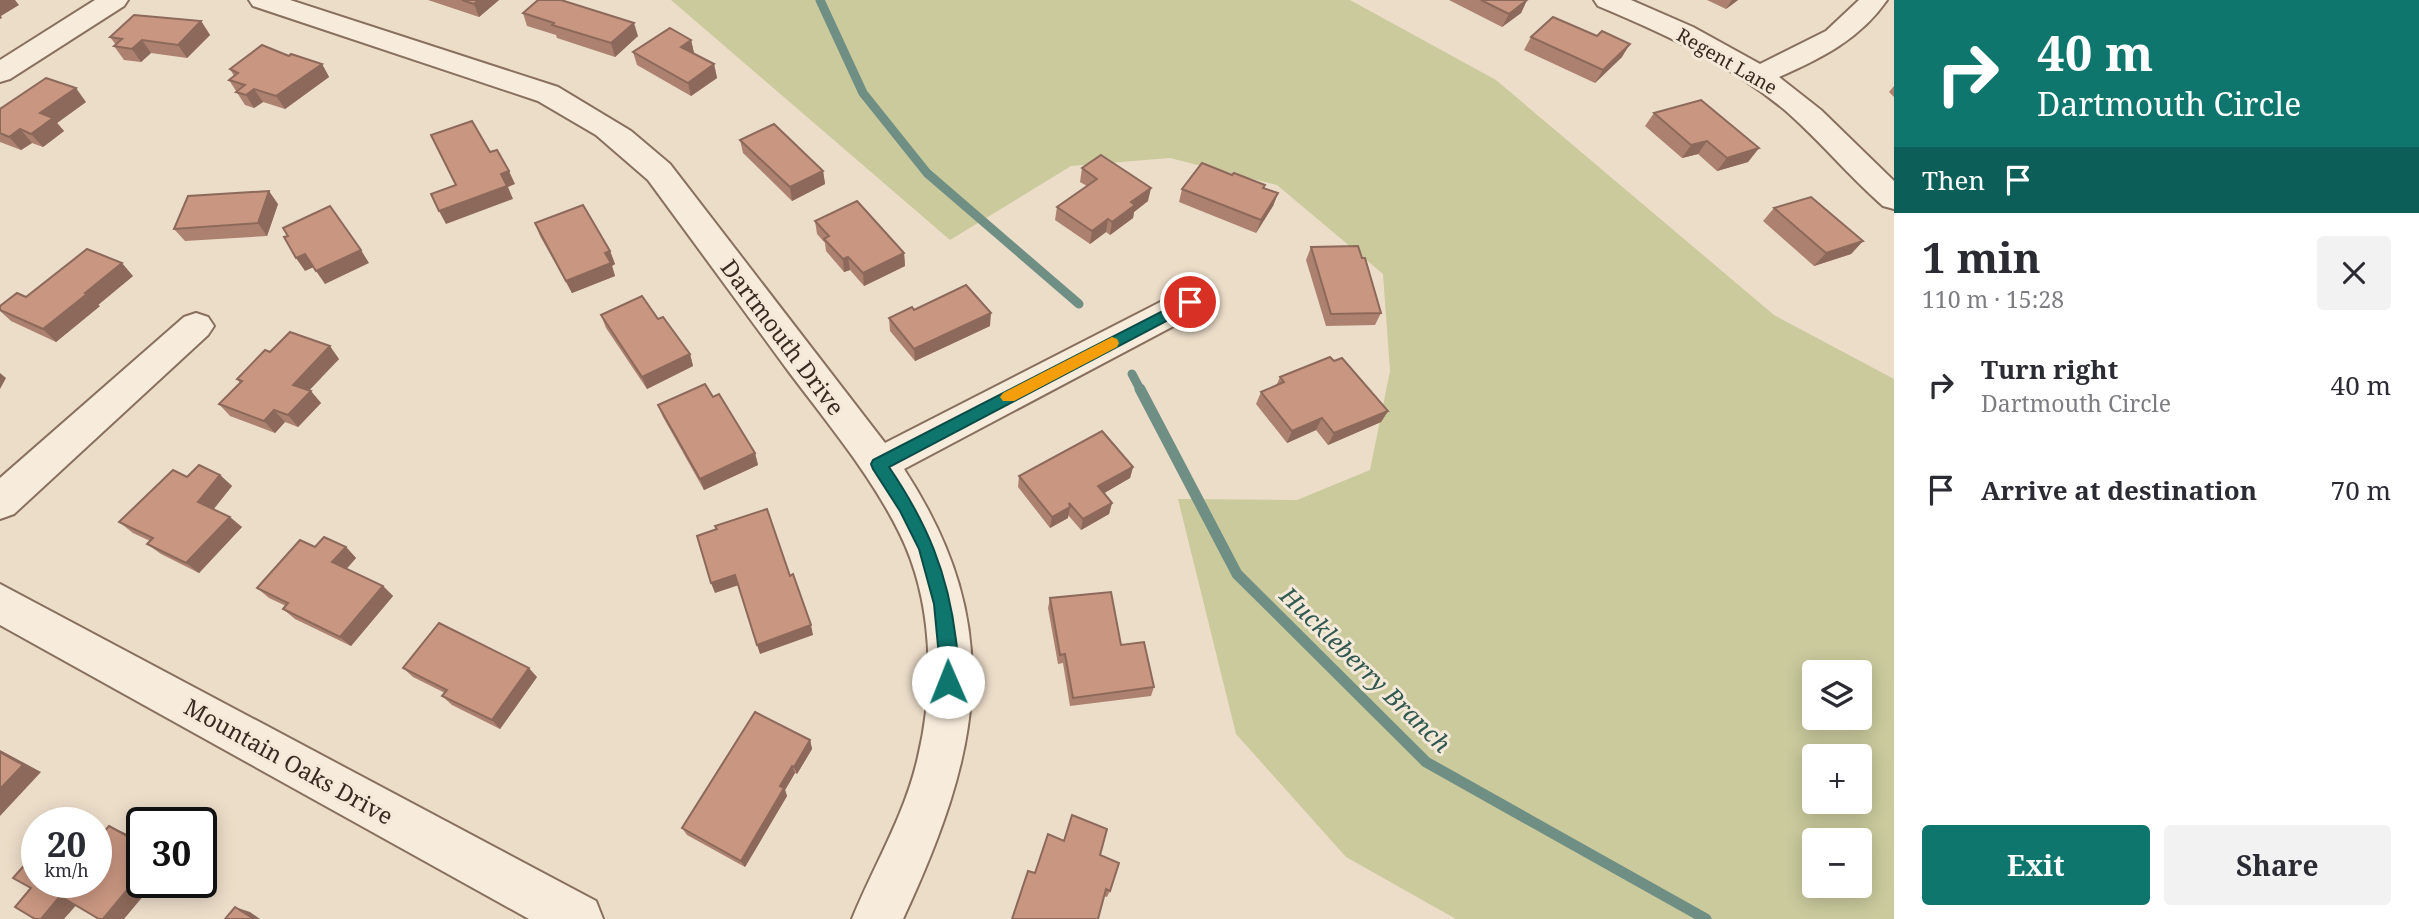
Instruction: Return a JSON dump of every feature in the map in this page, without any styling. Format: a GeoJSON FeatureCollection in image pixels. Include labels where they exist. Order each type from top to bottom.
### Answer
{"type":"FeatureCollection","features":[{"type":"Feature","properties":{"kind":"street"},"geometry":{"type":"LineString","coordinates":[[0,73],[114,0]]}},
{"type":"Feature","properties":{"kind":"street","name":"Dartmouth Drive"},"geometry":{"type":"LineString","coordinates":[[263,0],[548,94],[587,114],[614,132],[659,172],[879,464],[906,506],[927,548],[943,604],[950,661],[946,724],[933,785],[907,856],[877,919]]}},
{"type":"Feature","properties":{"kind":"street","name":"Regent Lane"},"geometry":{"type":"LineString","coordinates":[[1608,0],[1699,41],[1759,75],[1831,134],[1894,198]]}},
{"type":"Feature","properties":{"kind":"street"},"geometry":{"type":"LineString","coordinates":[[1759,75],[1831,42],[1849,28],[1873,0]]}},
{"type":"Feature","properties":{"kind":"street"},"geometry":{"type":"LineString","coordinates":[[879,464],[1190,302]]}},
{"type":"Feature","properties":{"kind":"street"},"geometry":{"type":"LineString","coordinates":[[0,502],[196,326]]}},
{"type":"Feature","properties":{"kind":"street","name":"Mountain Oaks Drive"},"geometry":{"type":"LineString","coordinates":[[0,603],[578,919]]}},
{"type":"Feature","properties":{"kind":"green space"},"geometry":{"type":"Polygon","coordinates":[[[671,0],[1350,0],[1496,80],[1774,315],[1894,379],[1894,919],[1456,919],[1346,857],[1236,734],[1178,499],[1297,500],[1370,470],[1390,371],[1383,274],[1277,185],[1170,158],[1071,166],[950,240],[671,0]]]}},
{"type":"Feature","properties":{"kind":"building"},"geometry":{"type":"Polygon","coordinates":[[[462,0],[478,0],[474,4],[462,0]]]}},
{"type":"Feature","properties":{"kind":"building"},"geometry":{"type":"Polygon","coordinates":[[[538,0],[561,0],[634,23],[611,43],[523,13],[538,0]]]}},
{"type":"Feature","properties":{"kind":"building"},"geometry":{"type":"Polygon","coordinates":[[[1481,0],[1527,0],[1509,14],[1481,0]]]}},
{"type":"Feature","properties":{"kind":"building"},"geometry":{"type":"Polygon","coordinates":[[[134,15],[201,21],[178,45],[142,40],[132,49],[114,46],[122,39],[110,37],[134,15]]]}},
{"type":"Feature","properties":{"kind":"building"},"geometry":{"type":"Polygon","coordinates":[[[1553,17],[1597,36],[1602,31],[1630,44],[1603,70],[1531,37],[1553,17]]]}},
{"type":"Feature","properties":{"kind":"building"},"geometry":{"type":"Polygon","coordinates":[[[670,28],[691,40],[681,47],[714,64],[688,83],[633,52],[670,28]]]}},
{"type":"Feature","properties":{"kind":"building"},"geometry":{"type":"Polygon","coordinates":[[[262,45],[289,56],[291,54],[322,64],[276,96],[254,89],[246,95],[236,92],[245,85],[229,80],[238,73],[230,69],[262,45]]]}},
{"type":"Feature","properties":{"kind":"building"},"geometry":{"type":"Polygon","coordinates":[[[46,78],[76,88],[40,113],[53,118],[31,134],[20,129],[9,137],[0,133],[0,109],[46,78]]]}},
{"type":"Feature","properties":{"kind":"building"},"geometry":{"type":"Polygon","coordinates":[[[1701,100],[1759,148],[1727,158],[1707,141],[1691,145],[1654,113],[1701,100]]]}},
{"type":"Feature","properties":{"kind":"building"},"geometry":{"type":"Polygon","coordinates":[[[472,121],[490,152],[497,150],[509,171],[501,174],[507,186],[439,211],[431,194],[456,185],[431,135],[472,121]]]}},
{"type":"Feature","properties":{"kind":"building"},"geometry":{"type":"Polygon","coordinates":[[[774,124],[823,171],[790,187],[740,140],[774,124]]]}},
{"type":"Feature","properties":{"kind":"building"},"geometry":{"type":"Polygon","coordinates":[[[1101,155],[1151,188],[1131,202],[1135,205],[1112,222],[1108,219],[1092,231],[1057,207],[1097,179],[1082,168],[1101,155]]]}},
{"type":"Feature","properties":{"kind":"building"},"geometry":{"type":"Polygon","coordinates":[[[1202,163],[1265,185],[1263,188],[1278,193],[1261,220],[1182,189],[1202,163]]]}},
{"type":"Feature","properties":{"kind":"building"},"geometry":{"type":"Polygon","coordinates":[[[269,191],[258,223],[174,229],[188,196],[269,191]]]}},
{"type":"Feature","properties":{"kind":"building"},"geometry":{"type":"Polygon","coordinates":[[[1811,197],[1863,241],[1826,253],[1774,208],[1811,197]]]}},
{"type":"Feature","properties":{"kind":"building"},"geometry":{"type":"Polygon","coordinates":[[[857,201],[904,253],[863,273],[848,257],[843,259],[824,239],[829,236],[815,221],[857,201]]]}},
{"type":"Feature","properties":{"kind":"building"},"geometry":{"type":"Polygon","coordinates":[[[583,205],[610,251],[605,253],[611,263],[566,281],[535,223],[583,205]]]}},
{"type":"Feature","properties":{"kind":"building"},"geometry":{"type":"Polygon","coordinates":[[[330,206],[361,250],[316,271],[305,254],[296,258],[284,237],[288,236],[283,228],[330,206]]]}},
{"type":"Feature","properties":{"kind":"building"},"geometry":{"type":"Polygon","coordinates":[[[1358,246],[1362,258],[1365,258],[1381,313],[1331,314],[1311,247],[1358,246]]]}},
{"type":"Feature","properties":{"kind":"building"},"geometry":{"type":"Polygon","coordinates":[[[87,249],[122,263],[43,329],[0,310],[0,306],[17,293],[26,297],[87,249]]]}},
{"type":"Feature","properties":{"kind":"building"},"geometry":{"type":"Polygon","coordinates":[[[966,285],[991,313],[914,349],[889,318],[912,307],[914,310],[966,285]]]}},
{"type":"Feature","properties":{"kind":"building"},"geometry":{"type":"Polygon","coordinates":[[[642,296],[658,319],[663,317],[690,354],[642,377],[601,315],[642,296]]]}},
{"type":"Feature","properties":{"kind":"building"},"geometry":{"type":"Polygon","coordinates":[[[290,332],[330,346],[293,385],[311,391],[288,415],[274,410],[264,421],[219,404],[242,381],[237,379],[265,350],[270,352],[290,332]]]}},
{"type":"Feature","properties":{"kind":"building"},"geometry":{"type":"Polygon","coordinates":[[[1330,357],[1334,361],[1342,358],[1388,411],[1334,433],[1322,418],[1292,431],[1261,392],[1284,382],[1280,377],[1330,357]]]}},
{"type":"Feature","properties":{"kind":"building"},"geometry":{"type":"Polygon","coordinates":[[[705,384],[713,397],[719,394],[755,453],[700,479],[658,405],[705,384]]]}},
{"type":"Feature","properties":{"kind":"building"},"geometry":{"type":"Polygon","coordinates":[[[1102,431],[1133,467],[1098,486],[1112,503],[1083,519],[1069,503],[1070,507],[1052,517],[1019,476],[1102,431]]]}},
{"type":"Feature","properties":{"kind":"building"},"geometry":{"type":"Polygon","coordinates":[[[199,465],[220,475],[198,502],[230,517],[186,563],[147,544],[153,538],[119,522],[173,470],[187,477],[199,465]]]}},
{"type":"Feature","properties":{"kind":"building"},"geometry":{"type":"Polygon","coordinates":[[[767,509],[790,576],[793,574],[811,625],[757,645],[735,575],[711,583],[697,536],[717,529],[715,526],[767,509]]]}},
{"type":"Feature","properties":{"kind":"building"},"geometry":{"type":"Polygon","coordinates":[[[324,537],[346,547],[332,562],[383,586],[340,637],[283,609],[288,603],[257,588],[300,540],[315,547],[324,537]]]}},
{"type":"Feature","properties":{"kind":"building"},"geometry":{"type":"Polygon","coordinates":[[[1111,592],[1121,645],[1144,642],[1154,687],[1073,698],[1065,654],[1060,655],[1050,598],[1111,592]]]}},
{"type":"Feature","properties":{"kind":"building"},"geometry":{"type":"Polygon","coordinates":[[[439,623],[529,668],[492,720],[442,696],[447,690],[403,668],[439,623]]]}},
{"type":"Feature","properties":{"kind":"building"},"geometry":{"type":"Polygon","coordinates":[[[755,712],[810,740],[780,786],[784,788],[741,861],[682,828],[755,712]]]}},
{"type":"Feature","properties":{"kind":"building"},"geometry":{"type":"Polygon","coordinates":[[[0,752],[23,765],[0,789],[0,752]]]}},
{"type":"Feature","properties":{"kind":"building"},"geometry":{"type":"Polygon","coordinates":[[[1072,815],[1107,829],[1100,855],[1119,863],[1110,891],[1106,889],[1098,919],[1012,919],[1028,871],[1035,873],[1048,834],[1064,841],[1072,815]]]}},
{"type":"Feature","properties":{"kind":"building"},"geometry":{"type":"Polygon","coordinates":[[[112,828],[126,835],[126,891],[103,919],[63,898],[112,898],[112,828]]]}},
{"type":"Feature","properties":{"kind":"building"},"geometry":{"type":"Polygon","coordinates":[[[21,869],[21,882],[13,878],[21,869]]]}},
{"type":"Feature","properties":{"kind":"building"},"geometry":{"type":"Polygon","coordinates":[[[23,898],[58,898],[41,919],[35,919],[15,907],[23,898]]]}},
{"type":"Feature","properties":{"kind":"building"},"geometry":{"type":"Polygon","coordinates":[[[235,907],[254,919],[225,919],[235,907]]]}},
{"type":"Feature","properties":{"kind":"waterway","name":"Huckleberry Branch"},"geometry":{"type":"LineString","coordinates":[[820,0],[863,93],[927,173],[1079,304]]}},
{"type":"Feature","properties":{"kind":"waterway","name":"Huckleberry Branch"},"geometry":{"type":"LineString","coordinates":[[1132,374],[1141,391]]}},
{"type":"Feature","properties":{"kind":"waterway","name":"Huckleberry Branch"},"geometry":{"type":"LineString","coordinates":[[1140,389],[1237,574],[1426,762],[1706,919]]}},
{"type":"Feature","properties":{"kind":"slow traffic"},"geometry":{"type":"LineString","coordinates":[[1008,397],[1112,343]]}},
{"type":"Feature","properties":{"kind":"route"},"geometry":{"type":"LineString","coordinates":[[948,682],[950,661],[943,604],[927,548],[906,506],[879,464],[1190,302]]}}]}
